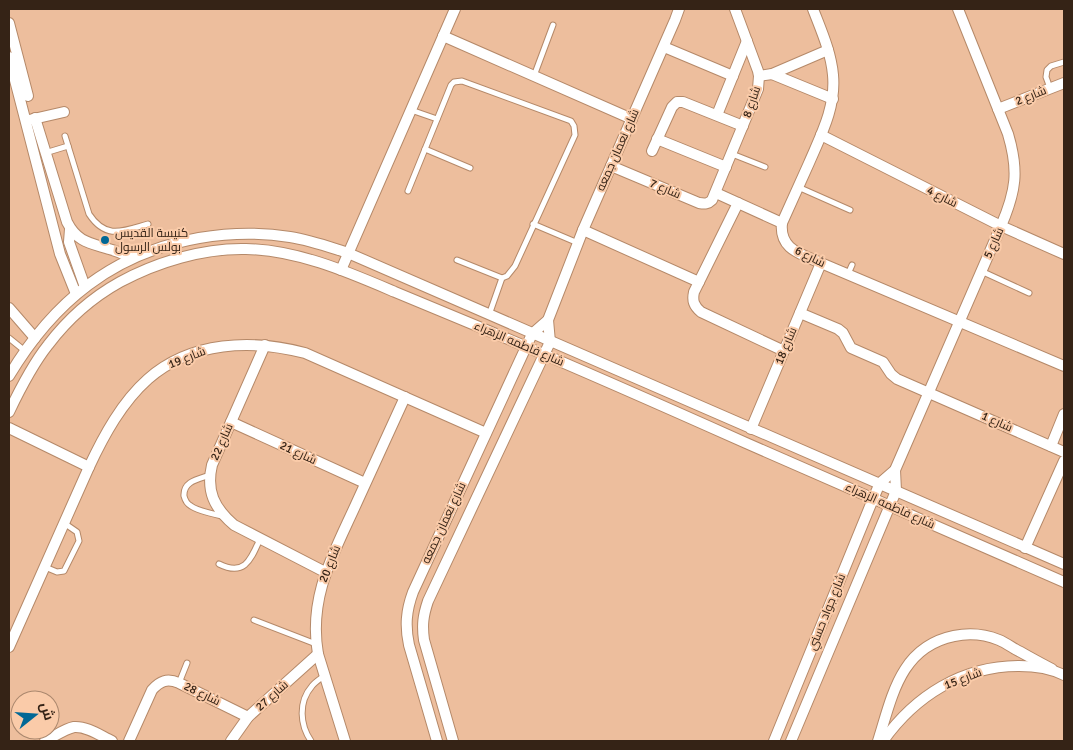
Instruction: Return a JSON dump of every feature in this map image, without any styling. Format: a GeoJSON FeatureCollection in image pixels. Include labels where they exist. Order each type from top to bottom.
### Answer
{"type":"FeatureCollection","features":[{"type":"Feature","properties":{"kind":"street"},"geometry":{"type":"LineString","coordinates":[[341,270],[455,9]]}},
{"type":"Feature","properties":{"kind":"street","name":"شارع نعمان جمعه"},"geometry":{"type":"LineString","coordinates":[[453,741],[424,640],[422,628],[428,601],[550,342],[548,320],[583,230],[679,9]]}},
{"type":"Feature","properties":{"kind":"street","name":"شارع 8"},"geometry":{"type":"LineString","coordinates":[[716,193],[758,89],[759,76],[735,9]]}},
{"type":"Feature","properties":{"kind":"street"},"geometry":{"type":"LineString","coordinates":[[716,193],[782,223],[821,135],[833,99],[833,74],[828,50],[814,9]]}},
{"type":"Feature","properties":{"kind":"street","name":"شارع 5"},"geometry":{"type":"LineString","coordinates":[[880,484],[895,470],[1001,226],[1011,199],[1015,178],[1012,148],[958,9]]}},
{"type":"Feature","properties":{"kind":"street"},"geometry":{"type":"LineString","coordinates":[[9,23],[28,96]]}},
{"type":"Feature","properties":{"kind":"street"},"geometry":{"type":"LineString","coordinates":[[443,36],[632,119]]}},
{"type":"Feature","properties":{"kind":"street"},"geometry":{"type":"LineString","coordinates":[[717,115],[747,41]]}},
{"type":"Feature","properties":{"kind":"street"},"geometry":{"type":"LineString","coordinates":[[664,47],[733,76]]}},
{"type":"Feature","properties":{"kind":"street"},"geometry":{"type":"LineString","coordinates":[[759,76],[772,74],[828,50]]}},
{"type":"Feature","properties":{"kind":"street"},"geometry":{"type":"LineString","coordinates":[[9,57],[30,120],[60,254],[76,294]]}},
{"type":"Feature","properties":{"kind":"street"},"geometry":{"type":"LineString","coordinates":[[772,74],[833,99]]}},
{"type":"Feature","properties":{"kind":"street","name":"شارع 2"},"geometry":{"type":"LineString","coordinates":[[998,109],[1064,83]]}},
{"type":"Feature","properties":{"kind":"street"},"geometry":{"type":"LineString","coordinates":[[652,151],[672,107],[677,102],[684,102],[743,126]]}},
{"type":"Feature","properties":{"kind":"street"},"geometry":{"type":"LineString","coordinates":[[30,120],[64,112]]}},
{"type":"Feature","properties":{"kind":"street"},"geometry":{"type":"LineString","coordinates":[[30,120],[45,153],[66,222],[70,229],[80,239],[131,258]]}},
{"type":"Feature","properties":{"kind":"street","name":"شارع 4"},"geometry":{"type":"LineString","coordinates":[[821,135],[1001,226],[1064,254]]}},
{"type":"Feature","properties":{"kind":"street"},"geometry":{"type":"LineString","coordinates":[[657,138],[726,167]]}},
{"type":"Feature","properties":{"kind":"street","name":"شارع 7"},"geometry":{"type":"LineString","coordinates":[[611,166],[699,203],[708,203],[716,193]]}},
{"type":"Feature","properties":{"kind":"street"},"geometry":{"type":"LineString","coordinates":[[738,203],[699,282],[693,297],[694,303],[701,312],[784,351]]}},
{"type":"Feature","properties":{"kind":"street","name":"شارع 6"},"geometry":{"type":"LineString","coordinates":[[782,223],[783,239],[793,250],[821,263],[850,269],[960,321],[1064,366]]}},
{"type":"Feature","properties":{"kind":"street"},"geometry":{"type":"LineString","coordinates":[[70,229],[69,242],[85,287]]}},
{"type":"Feature","properties":{"kind":"street"},"geometry":{"type":"LineString","coordinates":[[583,230],[699,282]]}},
{"type":"Feature","properties":{"kind":"street","name":"شارع فاطمه الزهراء"},"geometry":{"type":"LineString","coordinates":[[9,376],[34,338],[76,294],[131,258],[170,244],[220,235],[260,234],[290,237],[348,253],[1064,564]]}},
{"type":"Feature","properties":{"kind":"street","name":"شارع فاطمه الزهراء"},"geometry":{"type":"LineString","coordinates":[[9,412],[34,365],[63,327],[91,302],[118,283],[145,271],[189,256],[220,250],[246,249],[270,251],[295,256],[341,270],[526,346],[1064,582]]}},
{"type":"Feature","properties":{"kind":"street","name":"شارع 18"},"geometry":{"type":"LineString","coordinates":[[751,428],[821,263]]}},
{"type":"Feature","properties":{"kind":"street"},"geometry":{"type":"LineString","coordinates":[[9,308],[34,338]]}},
{"type":"Feature","properties":{"kind":"street","name":"شارع 1"},"geometry":{"type":"LineString","coordinates":[[800,313],[838,328],[852,348],[883,362],[897,379],[1064,452]]}},
{"type":"Feature","properties":{"kind":"street","name":"شارع نعمان جمعه"},"geometry":{"type":"LineString","coordinates":[[437,741],[406,632],[408,605],[526,346],[532,334],[548,320]]}},
{"type":"Feature","properties":{"kind":"street","name":"شارع 19"},"geometry":{"type":"LineString","coordinates":[[9,647],[89,467],[115,419],[148,379],[169,364],[192,353],[210,348],[266,345],[305,353],[486,433]]}},
{"type":"Feature","properties":{"kind":"street","name":"شارع 22"},"geometry":{"type":"LineString","coordinates":[[266,345],[212,466],[210,475],[212,498],[225,517],[234,524],[325,572]]}},
{"type":"Feature","properties":{"kind":"street","name":"شارع 20"},"geometry":{"type":"LineString","coordinates":[[346,741],[317,649],[317,604],[325,572],[405,397]]}},
{"type":"Feature","properties":{"kind":"street"},"geometry":{"type":"LineString","coordinates":[[1051,446],[1064,414]]}},
{"type":"Feature","properties":{"kind":"street","name":"شارع 21"},"geometry":{"type":"LineString","coordinates":[[231,422],[366,483]]}},
{"type":"Feature","properties":{"kind":"street"},"geometry":{"type":"LineString","coordinates":[[9,428],[89,467]]}},
{"type":"Feature","properties":{"kind":"street"},"geometry":{"type":"LineString","coordinates":[[1025,548],[1064,462]]}},
{"type":"Feature","properties":{"kind":"street"},"geometry":{"type":"LineString","coordinates":[[470,466],[484,468],[489,472]]}},
{"type":"Feature","properties":{"kind":"street","name":"شارع 5"},"geometry":{"type":"LineString","coordinates":[[895,470],[896,490]]}},
{"type":"Feature","properties":{"kind":"street","name":"شارع جواد حسني"},"geometry":{"type":"LineString","coordinates":[[774,741],[880,484]]}},
{"type":"Feature","properties":{"kind":"street","name":"شارع جواد حسني"},"geometry":{"type":"LineString","coordinates":[[791,741],[896,490]]}},
{"type":"Feature","properties":{"kind":"street"},"geometry":{"type":"LineString","coordinates":[[451,509],[456,513],[469,513]]}},
{"type":"Feature","properties":{"kind":"street"},"geometry":{"type":"LineString","coordinates":[[878,741],[896,686],[904,670],[915,656],[930,645],[946,638],[964,634],[982,635],[999,640],[1052,669]]}},
{"type":"Feature","properties":{"kind":"street","name":"شارع 27"},"geometry":{"type":"LineString","coordinates":[[231,741],[248,717],[317,649]]}},
{"type":"Feature","properties":{"kind":"street","name":"شارع 15"},"geometry":{"type":"LineString","coordinates":[[883,741],[900,719],[915,705],[932,692],[969,674],[1010,666],[1031,666],[1052,669],[1064,675]]}},
{"type":"Feature","properties":{"kind":"street","name":"شارع 28"},"geometry":{"type":"LineString","coordinates":[[129,741],[152,690],[164,680],[172,680],[179,683],[248,717]]}},
{"type":"Feature","properties":{"kind":"street"},"geometry":{"type":"LineString","coordinates":[[45,741],[74,728],[84,728],[112,741]]}},
{"type":"Feature","properties":{"kind":"lane"},"geometry":{"type":"LineString","coordinates":[[534,76],[553,25]]}},
{"type":"Feature","properties":{"kind":"lane"},"geometry":{"type":"LineString","coordinates":[[1050,88],[1046,77],[1047,70],[1064,62]]}},
{"type":"Feature","properties":{"kind":"lane"},"geometry":{"type":"LineString","coordinates":[[408,191],[451,85],[454,82],[462,81],[571,121],[574,126],[575,135],[515,266],[507,276],[502,278],[489,315]]}},
{"type":"Feature","properties":{"kind":"lane"},"geometry":{"type":"LineString","coordinates":[[411,110],[437,119]]}},
{"type":"Feature","properties":{"kind":"lane"},"geometry":{"type":"LineString","coordinates":[[65,136],[88,214],[94,223],[102,229],[112,232],[122,232],[148,224]]}},
{"type":"Feature","properties":{"kind":"lane"},"geometry":{"type":"LineString","coordinates":[[45,153],[68,146]]}},
{"type":"Feature","properties":{"kind":"lane"},"geometry":{"type":"LineString","coordinates":[[425,149],[470,168]]}},
{"type":"Feature","properties":{"kind":"lane"},"geometry":{"type":"LineString","coordinates":[[732,154],[765,167]]}},
{"type":"Feature","properties":{"kind":"lane"},"geometry":{"type":"LineString","coordinates":[[798,187],[850,210]]}},
{"type":"Feature","properties":{"kind":"lane"},"geometry":{"type":"LineString","coordinates":[[533,224],[578,243]]}},
{"type":"Feature","properties":{"kind":"lane"},"geometry":{"type":"LineString","coordinates":[[457,260],[502,278]]}},
{"type":"Feature","properties":{"kind":"lane"},"geometry":{"type":"LineString","coordinates":[[981,271],[1029,293]]}},
{"type":"Feature","properties":{"kind":"lane"},"geometry":{"type":"LineString","coordinates":[[9,338],[25,351]]}},
{"type":"Feature","properties":{"kind":"lane"},"geometry":{"type":"LineString","coordinates":[[210,475],[191,481],[186,486],[185,500],[190,506],[225,517]]}},
{"type":"Feature","properties":{"kind":"lane"},"geometry":{"type":"LineString","coordinates":[[45,567],[57,572],[64,570],[79,541],[77,532],[64,523]]}},
{"type":"Feature","properties":{"kind":"lane"},"geometry":{"type":"LineString","coordinates":[[219,564],[227,568],[236,569],[244,567],[250,560],[260,538]]}},
{"type":"Feature","properties":{"kind":"lane"},"geometry":{"type":"LineString","coordinates":[[254,620],[317,649]]}},
{"type":"Feature","properties":{"kind":"lane"},"geometry":{"type":"LineString","coordinates":[[179,683],[187,663]]}},
{"type":"Feature","properties":{"kind":"lane"},"geometry":{"type":"LineString","coordinates":[[311,741],[302,715],[304,697],[324,675]]}},
{"type":"Feature","properties":{"kind":"place","name":"كنيسة القديس بولس الرسول"},"geometry":{"type":"Point","coordinates":[105,240]}}]}
